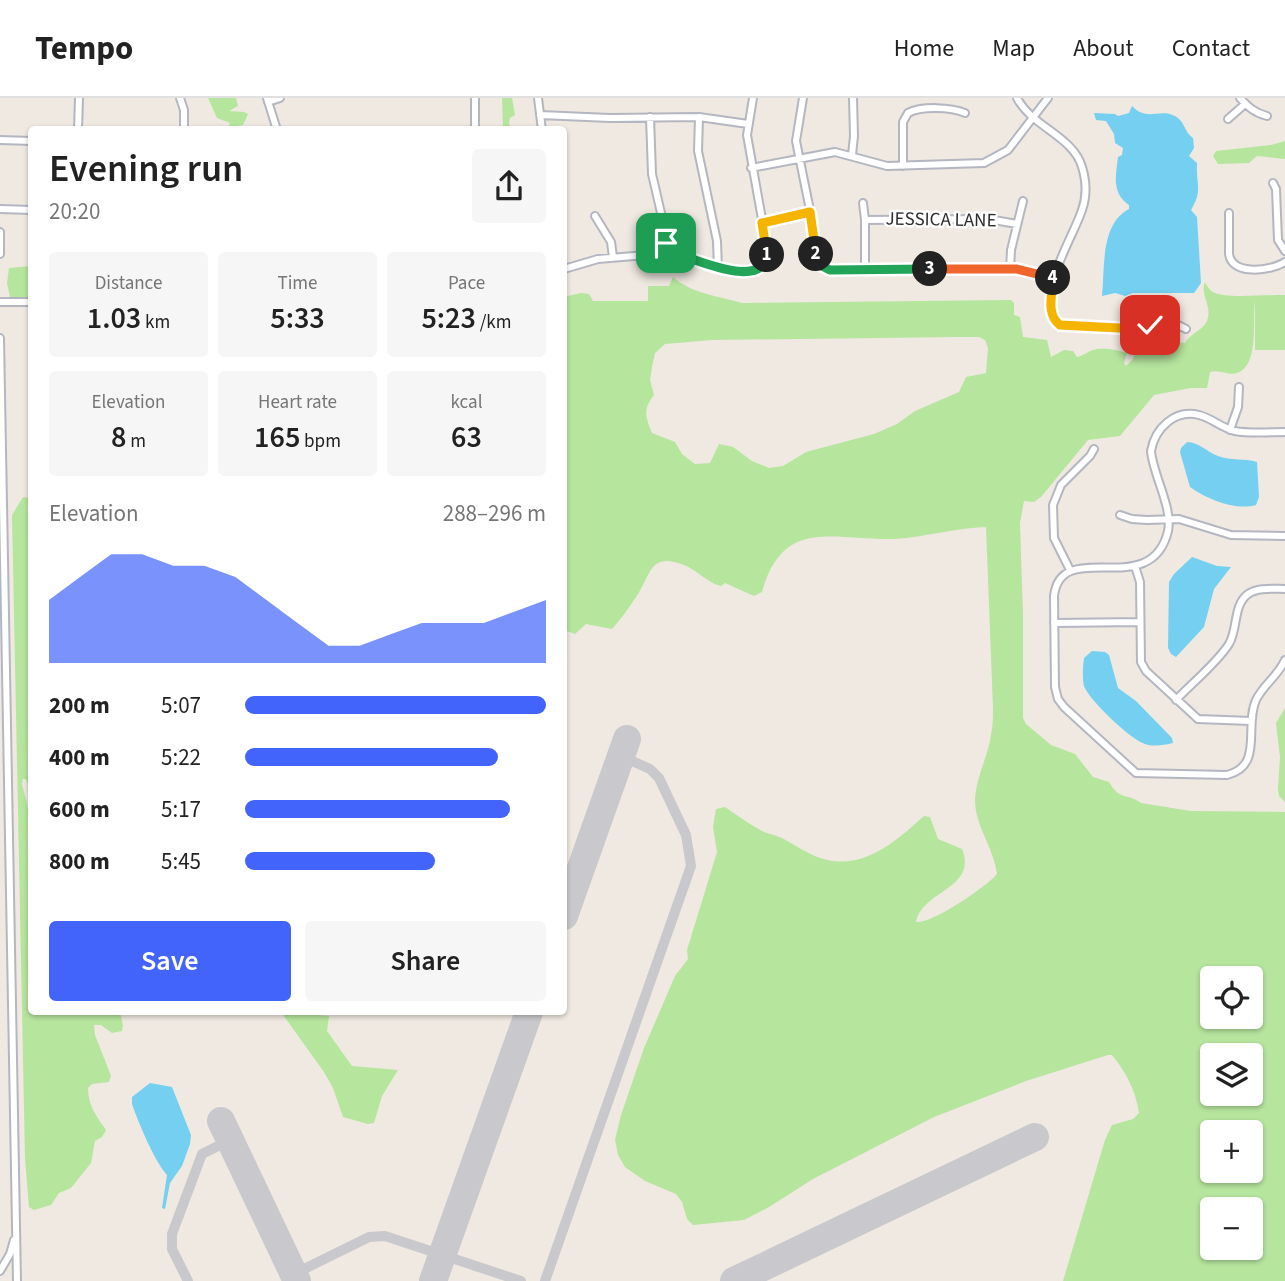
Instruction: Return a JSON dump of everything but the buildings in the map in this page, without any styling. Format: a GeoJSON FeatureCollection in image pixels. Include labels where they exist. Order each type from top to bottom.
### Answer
{"type":"FeatureCollection","features":[{"type":"Feature","properties":{"kind":"street"},"geometry":{"type":"LineString","coordinates":[[78,126],[79,98]]}},
{"type":"Feature","properties":{"kind":"street"},"geometry":{"type":"LineString","coordinates":[[180,98],[184,110],[184,126]]}},
{"type":"Feature","properties":{"kind":"street"},"geometry":{"type":"LineString","coordinates":[[276,126],[267,100],[280,98]]}},
{"type":"Feature","properties":{"kind":"street"},"geometry":{"type":"LineString","coordinates":[[475,98],[475,126]]}},
{"type":"Feature","properties":{"kind":"street"},"geometry":{"type":"LineString","coordinates":[[538,98],[541,126]]}},
{"type":"Feature","properties":{"kind":"street"},"geometry":{"type":"LineString","coordinates":[[567,269],[613,257],[667,255],[680,255],[718,269],[737,271],[757,270],[764,265],[767,256],[748,144],[748,124],[753,98]]}},
{"type":"Feature","properties":{"kind":"street"},"geometry":{"type":"LineString","coordinates":[[803,98],[796,133],[816,255],[820,265],[830,270],[1010,269],[1054,279]]}},
{"type":"Feature","properties":{"kind":"street"},"geometry":{"type":"LineString","coordinates":[[852,155],[853,98]]}},
{"type":"Feature","properties":{"kind":"street"},"geometry":{"type":"LineString","coordinates":[[1017,98],[1032,119],[1074,151],[1084,177],[1084,206],[1059,261],[1054,279],[1051,312],[1055,321],[1066,326],[1178,326],[1186,329]]}},
{"type":"Feature","properties":{"kind":"street"},"geometry":{"type":"LineString","coordinates":[[751,167],[835,152],[881,165],[984,163],[1008,150],[1048,98]]}},
{"type":"Feature","properties":{"kind":"street"},"geometry":{"type":"LineString","coordinates":[[1228,119],[1242,101],[1259,114],[1267,116]]}},
{"type":"Feature","properties":{"kind":"street"},"geometry":{"type":"LineString","coordinates":[[903,166],[903,122],[908,113],[916,110],[954,110],[965,113]]}},
{"type":"Feature","properties":{"kind":"street"},"geometry":{"type":"LineString","coordinates":[[540,115],[699,117],[748,124]]}},
{"type":"Feature","properties":{"kind":"street"},"geometry":{"type":"LineString","coordinates":[[650,117],[652,174],[667,255]]}},
{"type":"Feature","properties":{"kind":"street"},"geometry":{"type":"LineString","coordinates":[[699,117],[699,161],[717,241],[718,269]]}},
{"type":"Feature","properties":{"kind":"street"},"geometry":{"type":"LineString","coordinates":[[0,140],[28,141]]}},
{"type":"Feature","properties":{"kind":"street"},"geometry":{"type":"LineString","coordinates":[[1273,183],[1276,190],[1278,240],[1285,251]]}},
{"type":"Feature","properties":{"kind":"street"},"geometry":{"type":"LineString","coordinates":[[1010,269],[1011,250],[1023,201]]}},
{"type":"Feature","properties":{"kind":"street"},"geometry":{"type":"LineString","coordinates":[[863,203],[865,270]]}},
{"type":"Feature","properties":{"kind":"street"},"geometry":{"type":"LineString","coordinates":[[0,209],[28,210]]}},
{"type":"Feature","properties":{"kind":"street"},"geometry":{"type":"LineString","coordinates":[[762,223],[810,212]]}},
{"type":"Feature","properties":{"kind":"street"},"geometry":{"type":"LineString","coordinates":[[1229,213],[1229,254],[1234,265],[1240,268],[1269,268],[1285,262]]}},
{"type":"Feature","properties":{"kind":"street"},"geometry":{"type":"LineString","coordinates":[[595,216],[611,242],[613,257]]}},
{"type":"Feature","properties":{"kind":"street","name":"JESSICA LANE"},"geometry":{"type":"LineString","coordinates":[[865,219],[988,219],[1017,224]]}},
{"type":"Feature","properties":{"kind":"street"},"geometry":{"type":"LineString","coordinates":[[0,232],[0,254]]}},
{"type":"Feature","properties":{"kind":"street"},"geometry":{"type":"LineString","coordinates":[[0,302],[28,302]]}},
{"type":"Feature","properties":{"kind":"street"},"geometry":{"type":"LineString","coordinates":[[0,338],[2,583],[16,1281]]}},
{"type":"Feature","properties":{"kind":"street"},"geometry":{"type":"LineString","coordinates":[[1230,430],[1238,407],[1239,387]]}},
{"type":"Feature","properties":{"kind":"street"},"geometry":{"type":"LineString","coordinates":[[1284,666],[1256,700],[1251,722],[1251,753],[1246,764],[1238,771],[1227,775],[1141,774],[1131,771],[1058,699],[1055,687],[1054,623],[1055,585],[1062,575],[1069,570],[1135,566],[1156,554],[1163,542],[1169,518],[1151,451],[1156,434],[1167,423],[1176,417],[1196,414],[1230,430],[1285,432]]}},
{"type":"Feature","properties":{"kind":"street"},"geometry":{"type":"LineString","coordinates":[[1069,570],[1054,538],[1054,505],[1061,485],[1094,449]]}},
{"type":"Feature","properties":{"kind":"street"},"geometry":{"type":"LineString","coordinates":[[1120,514],[1132,519],[1169,518],[1190,521],[1231,535],[1285,536]]}},
{"type":"Feature","properties":{"kind":"street"},"geometry":{"type":"LineString","coordinates":[[1135,566],[1140,582],[1141,662],[1146,671],[1198,719],[1251,722]]}},
{"type":"Feature","properties":{"kind":"street"},"geometry":{"type":"LineString","coordinates":[[1176,700],[1228,646],[1234,634],[1240,602],[1246,595],[1255,590],[1285,589]]}},
{"type":"Feature","properties":{"kind":"street"},"geometry":{"type":"LineString","coordinates":[[1054,623],[1140,622]]}},
{"type":"Feature","properties":{"kind":"street"},"geometry":{"type":"LineString","coordinates":[[0,1271],[10,1254],[15,1235]]}},
{"type":"Feature","properties":{"kind":"green space"},"geometry":{"type":"Polygon","coordinates":[[[208,98],[236,98],[238,106],[229,111],[248,114],[243,125],[237,126],[229,126],[230,123],[217,118],[208,98]]]}},
{"type":"Feature","properties":{"kind":"green space"},"geometry":{"type":"Polygon","coordinates":[[[502,98],[512,98],[515,115],[510,118],[510,126],[503,126],[502,98]]]}},
{"type":"Feature","properties":{"kind":"green space"},"geometry":{"type":"Polygon","coordinates":[[[1285,141],[1285,159],[1257,156],[1249,163],[1218,164],[1213,156],[1216,151],[1285,141]]]}},
{"type":"Feature","properties":{"kind":"green space"},"geometry":{"type":"Polygon","coordinates":[[[28,266],[28,299],[10,297],[7,283],[9,268],[28,266]]]}},
{"type":"Feature","properties":{"kind":"green space"},"geometry":{"type":"Polygon","coordinates":[[[673,277],[697,291],[742,303],[1011,300],[1014,303],[1014,315],[1020,317],[1023,337],[1047,340],[1051,357],[1064,350],[1073,351],[1077,357],[1093,350],[1110,349],[1127,353],[1124,363],[1126,366],[1133,359],[1136,350],[1175,347],[1177,342],[1185,343],[1204,325],[1209,313],[1204,291],[1205,282],[1211,291],[1217,294],[1285,295],[1285,350],[1255,350],[1255,301],[1254,341],[1244,369],[1234,374],[1210,372],[1207,388],[1154,395],[1120,436],[1088,440],[1041,497],[1034,502],[1024,501],[1020,523],[1023,718],[1026,724],[1051,745],[1075,754],[1093,777],[1109,782],[1120,795],[1141,803],[1191,811],[1285,812],[1285,1281],[1063,1281],[1105,1140],[1112,1125],[1133,1119],[1139,1113],[1130,1082],[1112,1055],[1026,1081],[934,1117],[813,1179],[744,1220],[693,1225],[687,1219],[682,1202],[676,1194],[645,1181],[625,1167],[618,1155],[615,1140],[621,1115],[644,1048],[675,976],[688,959],[687,950],[717,852],[713,827],[716,809],[725,807],[762,831],[782,838],[815,856],[835,861],[864,858],[877,852],[924,816],[930,817],[938,839],[962,849],[965,862],[956,881],[920,911],[916,922],[946,911],[997,874],[978,819],[975,800],[993,718],[986,527],[895,539],[832,537],[797,542],[783,552],[771,568],[762,592],[754,596],[725,583],[721,586],[716,584],[684,565],[665,561],[658,563],[650,572],[638,594],[612,629],[586,624],[575,634],[567,631],[567,296],[581,293],[589,294],[593,301],[648,301],[648,286],[669,286],[673,277]],[[979,337],[712,340],[665,344],[655,353],[650,380],[654,395],[646,413],[648,422],[652,433],[675,442],[682,454],[695,464],[710,463],[719,444],[733,447],[752,461],[769,468],[783,466],[806,452],[874,434],[897,424],[915,411],[959,392],[966,377],[986,373],[988,348],[985,340],[979,337]]]}},
{"type":"Feature","properties":{"kind":"green space"},"geometry":{"type":"Polygon","coordinates":[[[23,497],[28,498],[28,784],[26,779],[23,779],[22,784],[28,808],[28,1015],[121,1015],[123,1025],[122,1031],[112,1033],[101,1025],[94,1025],[95,1035],[111,1076],[109,1082],[92,1084],[88,1088],[91,1105],[106,1130],[102,1137],[95,1141],[91,1163],[71,1188],[59,1193],[51,1205],[34,1210],[29,1207],[25,1158],[12,515],[23,497]]]}},
{"type":"Feature","properties":{"kind":"green space"},"geometry":{"type":"Polygon","coordinates":[[[1285,708],[1285,802],[1279,796],[1278,789],[1280,757],[1276,723],[1285,708]]]}},
{"type":"Feature","properties":{"kind":"green space"},"geometry":{"type":"Polygon","coordinates":[[[283,1015],[329,1016],[327,1031],[352,1066],[398,1070],[382,1096],[374,1123],[368,1124],[343,1117],[324,1072],[283,1015]]]}},
{"type":"Feature","properties":{"kind":"water"},"geometry":{"type":"Polygon","coordinates":[[[1132,106],[1143,113],[1175,116],[1193,138],[1194,148],[1189,156],[1197,163],[1198,188],[1191,210],[1197,217],[1201,283],[1194,293],[1133,293],[1125,296],[1115,293],[1102,296],[1109,236],[1113,225],[1129,209],[1129,205],[1119,195],[1116,183],[1118,157],[1122,155],[1123,148],[1115,143],[1114,134],[1106,121],[1096,120],[1094,113],[1118,116],[1129,113],[1132,106]]]}},
{"type":"Feature","properties":{"kind":"water"},"geometry":{"type":"Polygon","coordinates":[[[1187,442],[1223,458],[1257,462],[1259,497],[1256,505],[1222,503],[1190,487],[1180,452],[1187,442]]]}},
{"type":"Feature","properties":{"kind":"water"},"geometry":{"type":"Polygon","coordinates":[[[1192,557],[1217,566],[1231,567],[1214,589],[1204,627],[1176,657],[1168,648],[1169,582],[1192,557]]]}},
{"type":"Feature","properties":{"kind":"water"},"geometry":{"type":"Polygon","coordinates":[[[1092,651],[1109,655],[1118,688],[1136,701],[1172,738],[1173,743],[1151,745],[1139,741],[1121,728],[1094,700],[1084,686],[1083,675],[1084,658],[1092,651]]]}},
{"type":"Feature","properties":{"kind":"water"},"geometry":{"type":"Polygon","coordinates":[[[150,1083],[172,1087],[191,1135],[182,1166],[170,1183],[165,1209],[162,1208],[167,1175],[152,1151],[132,1104],[132,1097],[150,1083]]]}},
{"type":"Feature","properties":{"kind":"taxiway"},"geometry":{"type":"LineString","coordinates":[[545,1281],[691,866],[686,835],[659,778],[650,769],[621,756]]}},
{"type":"Feature","properties":{"kind":"taxiway"},"geometry":{"type":"LineString","coordinates":[[188,1281],[172,1249],[172,1234],[202,1154],[230,1140]]}},
{"type":"Feature","properties":{"kind":"taxiway"},"geometry":{"type":"LineString","coordinates":[[294,1274],[369,1237],[385,1236],[521,1281]]}},
{"type":"Feature","properties":{"kind":"runway"},"geometry":{"type":"LineString","coordinates":[[567,908],[627,739]]}},
{"type":"Feature","properties":{"kind":"runway"},"geometry":{"type":"LineString","coordinates":[[433,1281],[528,1015]]}},
{"type":"Feature","properties":{"kind":"runway"},"geometry":{"type":"LineString","coordinates":[[221,1121],[297,1281]]}},
{"type":"Feature","properties":{"kind":"runway"},"geometry":{"type":"LineString","coordinates":[[734,1281],[1035,1137]]}},
{"type":"Feature","properties":{"kind":"route"},"geometry":{"type":"LineString","coordinates":[[666,243],[667,255],[680,255],[703,265],[728,271],[757,270],[764,265],[767,256],[762,223],[810,212],[817,260],[820,265],[830,270],[1029,271],[1054,279],[1051,312],[1060,325],[1119,328],[1150,325]]}}]}
